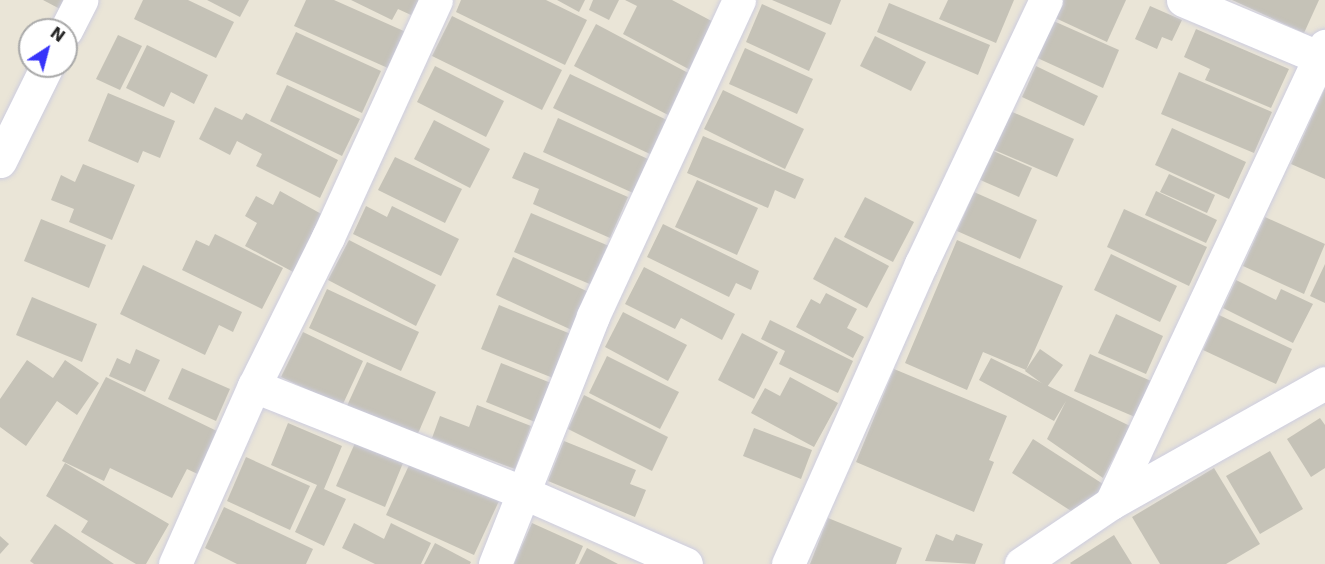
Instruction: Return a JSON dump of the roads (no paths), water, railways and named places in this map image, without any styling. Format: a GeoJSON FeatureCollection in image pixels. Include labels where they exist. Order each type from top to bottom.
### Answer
{"type":"FeatureCollection","features":[{"type":"Feature","properties":{"kind":"street"},"geometry":{"type":"LineString","coordinates":[[72,18],[81,0]]}},
{"type":"Feature","properties":{"kind":"street"},"geometry":{"type":"LineString","coordinates":[[175,564],[254,387],[328,237],[436,0]]}},
{"type":"Feature","properties":{"kind":"street"},"geometry":{"type":"LineString","coordinates":[[495,564],[593,316],[739,0]]}},
{"type":"Feature","properties":{"kind":"street"},"geometry":{"type":"LineString","coordinates":[[788,564],[921,264],[1046,0]]}},
{"type":"Feature","properties":{"kind":"street"},"geometry":{"type":"LineString","coordinates":[[1111,503],[1323,55],[1183,0]]}},
{"type":"Feature","properties":{"kind":"street"},"geometry":{"type":"LineString","coordinates":[[0,161],[41,78]]}},
{"type":"Feature","properties":{"kind":"street"},"geometry":{"type":"LineString","coordinates":[[1021,564],[1111,503],[1325,383]]}},
{"type":"Feature","properties":{"kind":"street"},"geometry":{"type":"LineString","coordinates":[[254,387],[522,492],[686,564]]}}]}
